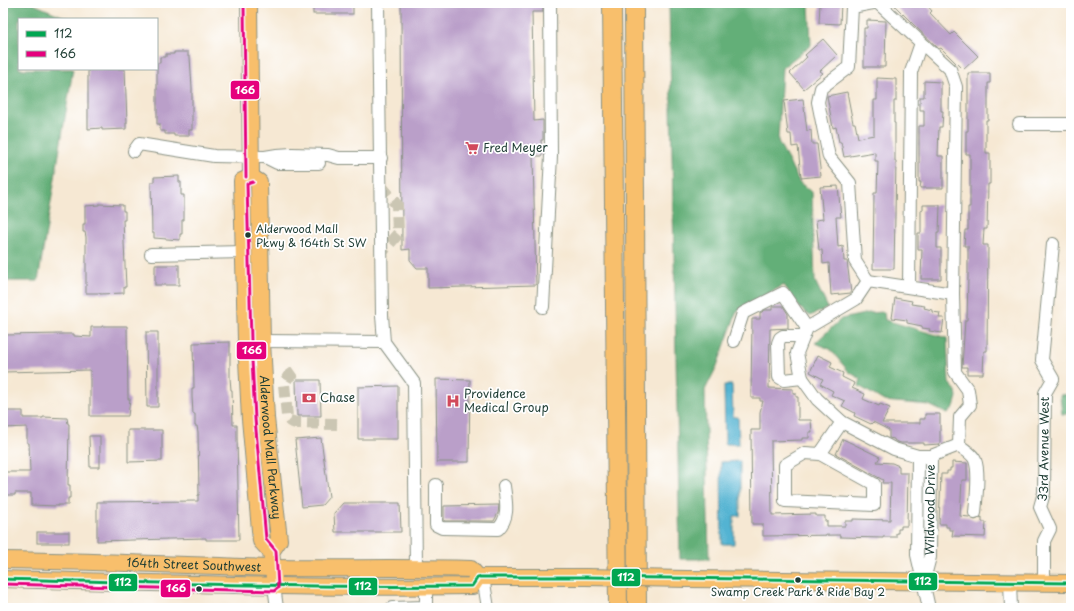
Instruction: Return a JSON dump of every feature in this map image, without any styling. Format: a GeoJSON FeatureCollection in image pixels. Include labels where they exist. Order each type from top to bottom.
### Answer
{"type":"FeatureCollection","features":[{"type":"Feature","properties":{"kind":"highway"},"geometry":{"type":"LineString","coordinates":[[612,3],[618,608]]}},
{"type":"Feature","properties":{"kind":"highway"},"geometry":{"type":"LineString","coordinates":[[634,3],[637,608]]}},
{"type":"Feature","properties":{"kind":"main road","name":"Alderwood Mall Parkway"},"geometry":{"type":"LineString","coordinates":[[249,3],[258,157],[251,177],[242,181],[246,340],[250,419],[261,541],[272,560]]}},
{"type":"Feature","properties":{"kind":"main road","name":"Alderwood Mall Parkway"},"geometry":{"type":"LineString","coordinates":[[251,177],[259,182],[262,341],[266,418],[279,540],[272,560],[274,586]]}},
{"type":"Feature","properties":{"kind":"main road","name":"164th Street Southwest"},"geometry":{"type":"LineString","coordinates":[[3,560],[272,560],[416,568],[471,569],[480,577],[1071,583]]}},
{"type":"Feature","properties":{"kind":"main road","name":"164th Street Southwest"},"geometry":{"type":"LineString","coordinates":[[3,579],[274,586],[426,587],[472,586],[480,577]]}},
{"type":"Feature","properties":{"kind":"street"},"geometry":{"type":"LineString","coordinates":[[378,3],[382,315],[384,342],[414,384],[416,568]]}},
{"type":"Feature","properties":{"kind":"street"},"geometry":{"type":"LineString","coordinates":[[543,307],[551,156],[550,3]]}},
{"type":"Feature","properties":{"kind":"street"},"geometry":{"type":"LineString","coordinates":[[873,3],[852,7],[849,67],[821,88],[818,102],[829,157],[850,183],[855,261],[868,281],[953,294]]}},
{"type":"Feature","properties":{"kind":"street"},"geometry":{"type":"LineString","coordinates":[[878,3],[950,69],[956,87],[953,294],[955,372],[968,390],[970,405],[960,417],[959,445]]}},
{"type":"Feature","properties":{"kind":"street"},"geometry":{"type":"LineString","coordinates":[[908,287],[911,72],[921,43]]}},
{"type":"Feature","properties":{"kind":"street"},"geometry":{"type":"LineString","coordinates":[[1019,124],[1071,124]]}},
{"type":"Feature","properties":{"kind":"street"},"geometry":{"type":"LineString","coordinates":[[134,151],[139,144],[214,156],[258,157],[299,154],[328,155],[339,158],[381,158]]}},
{"type":"Feature","properties":{"kind":"street","name":"33rd Avenue West"},"geometry":{"type":"LineString","coordinates":[[1044,583],[1044,541],[1050,529],[1040,506],[1044,493],[1045,393],[1053,379],[1042,360],[1053,244]]}},
{"type":"Feature","properties":{"kind":"street"},"geometry":{"type":"LineString","coordinates":[[151,254],[244,252]]}},
{"type":"Feature","properties":{"kind":"street"},"geometry":{"type":"LineString","coordinates":[[802,378],[784,380],[779,378],[778,342],[780,338],[783,336],[805,332],[856,299],[868,281]]}},
{"type":"Feature","properties":{"kind":"street"},"geometry":{"type":"LineString","coordinates":[[734,341],[743,314],[783,293],[805,332]]}},
{"type":"Feature","properties":{"kind":"street"},"geometry":{"type":"LineString","coordinates":[[805,332],[797,353],[802,378],[817,399],[842,422],[894,449],[918,456],[931,456],[959,445]]}},
{"type":"Feature","properties":{"kind":"street"},"geometry":{"type":"LineString","coordinates":[[262,341],[384,342]]}},
{"type":"Feature","properties":{"kind":"street"},"geometry":{"type":"LineString","coordinates":[[820,454],[842,422]]}},
{"type":"Feature","properties":{"kind":"street"},"geometry":{"type":"LineString","coordinates":[[959,445],[974,459],[976,467],[975,513]]}},
{"type":"Feature","properties":{"kind":"street"},"geometry":{"type":"LineString","coordinates":[[805,453],[820,454],[874,484],[874,505],[785,500],[785,464],[805,453]]}},
{"type":"Feature","properties":{"kind":"street","name":"Wildwood Drive"},"geometry":{"type":"LineString","coordinates":[[918,456],[916,555],[923,581]]}},
{"type":"Feature","properties":{"kind":"street","name":"Wildwood Drive"},"geometry":{"type":"LineString","coordinates":[[923,581],[930,557],[931,456]]}},
{"type":"Feature","properties":{"kind":"street"},"geometry":{"type":"LineString","coordinates":[[436,485],[436,525],[442,528],[498,529],[503,524],[506,514],[504,486]]}},
{"type":"Feature","properties":{"kind":"street"},"geometry":{"type":"LineString","coordinates":[[480,577],[488,608]]}},
{"type":"Feature","properties":{"kind":"street"},"geometry":{"type":"LineString","coordinates":[[923,581],[929,608]]}},
{"type":"Feature","properties":{"kind":"street"},"geometry":{"type":"LineString","coordinates":[[1010,582],[1011,608]]}},
{"type":"Feature","properties":{"kind":"street"},"geometry":{"type":"LineString","coordinates":[[274,586],[277,608]]}},
{"type":"Feature","properties":{"kind":"street"},"geometry":{"type":"LineString","coordinates":[[392,608],[426,607],[426,587]]}},
{"type":"Feature","properties":{"kind":"green space"},"geometry":{"type":"Polygon","coordinates":[[[3,3],[31,3],[67,18],[18,18],[18,70],[73,70],[38,281],[3,281],[3,3]]]}},
{"type":"Feature","properties":{"kind":"green space"},"geometry":{"type":"Polygon","coordinates":[[[669,3],[809,3],[811,45],[782,68],[778,141],[800,183],[812,192],[815,281],[828,308],[810,316],[800,308],[784,285],[737,311],[717,366],[705,390],[709,559],[680,559],[669,3]]]}},
{"type":"Feature","properties":{"kind":"green space"},"geometry":{"type":"Polygon","coordinates":[[[884,312],[885,320],[947,338],[949,383],[956,391],[957,397],[954,407],[948,414],[929,405],[884,401],[859,386],[861,379],[849,372],[830,349],[815,343],[841,319],[869,313],[884,312]]]}},
{"type":"Feature","properties":{"kind":"green space"},"geometry":{"type":"Polygon","coordinates":[[[1071,394],[1071,414],[1062,414],[1060,395],[1071,394]]]}},
{"type":"Feature","properties":{"kind":"water"},"geometry":{"type":"Polygon","coordinates":[[[724,385],[732,385],[733,417],[738,417],[739,444],[725,444],[724,385]]]}},
{"type":"Feature","properties":{"kind":"water"},"geometry":{"type":"Polygon","coordinates":[[[740,461],[740,516],[734,516],[734,544],[722,544],[721,462],[740,461]]]}},
{"type":"Feature","properties":{"kind":"building"},"geometry":{"type":"Polygon","coordinates":[[[313,3],[353,3],[353,14],[313,14],[313,3]]]}},
{"type":"Feature","properties":{"kind":"building","name":"Fred Meyer"},"geometry":{"type":"Polygon","coordinates":[[[401,3],[543,3],[543,12],[532,12],[534,121],[543,120],[543,140],[541,140],[542,156],[533,156],[536,285],[428,288],[428,268],[417,268],[410,260],[410,249],[402,250],[401,3]]]}},
{"type":"Feature","properties":{"kind":"building"},"geometry":{"type":"Polygon","coordinates":[[[820,3],[841,3],[840,24],[819,23],[820,3]]]}},
{"type":"Feature","properties":{"kind":"building"},"geometry":{"type":"Polygon","coordinates":[[[892,3],[925,3],[932,11],[930,13],[951,35],[954,32],[978,56],[963,70],[892,3]]]}},
{"type":"Feature","properties":{"kind":"building"},"geometry":{"type":"Polygon","coordinates":[[[867,20],[886,21],[885,67],[864,67],[864,28],[867,28],[867,20]]]}},
{"type":"Feature","properties":{"kind":"building"},"geometry":{"type":"Polygon","coordinates":[[[823,39],[837,55],[820,71],[823,73],[804,89],[790,73],[807,57],[805,55],[823,39]]]}},
{"type":"Feature","properties":{"kind":"building"},"geometry":{"type":"Polygon","coordinates":[[[174,52],[188,52],[188,57],[190,57],[192,130],[189,130],[189,136],[174,136],[174,134],[165,134],[165,131],[160,131],[160,124],[157,124],[158,63],[160,63],[160,57],[166,57],[166,54],[174,54],[174,52]]]}},
{"type":"Feature","properties":{"kind":"building"},"geometry":{"type":"Polygon","coordinates":[[[88,70],[125,70],[126,129],[88,129],[88,70]]]}},
{"type":"Feature","properties":{"kind":"building"},"geometry":{"type":"Polygon","coordinates":[[[968,73],[990,73],[990,83],[988,83],[988,120],[986,120],[986,153],[990,153],[990,184],[988,184],[987,229],[984,229],[983,245],[988,245],[987,351],[984,351],[983,374],[967,374],[967,367],[962,367],[965,320],[967,320],[968,276],[968,246],[964,246],[965,230],[968,230],[968,207],[970,207],[970,154],[966,154],[966,131],[968,131],[968,73]]]}},
{"type":"Feature","properties":{"kind":"building"},"geometry":{"type":"Polygon","coordinates":[[[877,78],[896,79],[896,101],[894,101],[896,161],[894,269],[873,269],[874,193],[877,193],[878,161],[875,161],[875,152],[844,157],[836,127],[833,128],[827,96],[847,92],[853,123],[855,123],[858,138],[874,135],[874,100],[877,100],[877,78]]]}},
{"type":"Feature","properties":{"kind":"building"},"geometry":{"type":"Polygon","coordinates":[[[924,81],[941,82],[941,111],[943,111],[942,127],[939,127],[938,156],[943,156],[943,188],[920,188],[919,126],[924,126],[924,110],[920,110],[920,97],[924,97],[924,81]]]}},
{"type":"Feature","properties":{"kind":"building"},"geometry":{"type":"Polygon","coordinates":[[[803,99],[807,131],[811,130],[812,144],[817,144],[821,176],[801,178],[798,146],[792,147],[791,134],[788,134],[784,101],[803,99]]]}},
{"type":"Feature","properties":{"kind":"building"},"geometry":{"type":"Polygon","coordinates":[[[179,176],[179,182],[181,182],[181,195],[184,195],[184,220],[182,220],[182,234],[180,234],[180,240],[154,238],[154,233],[152,233],[151,182],[154,182],[154,177],[179,176]]]}},
{"type":"Feature","properties":{"kind":"building"},"geometry":{"type":"Polygon","coordinates":[[[838,186],[841,217],[836,217],[838,247],[843,246],[844,261],[847,261],[851,293],[831,295],[829,263],[823,264],[822,250],[819,250],[816,220],[823,219],[820,187],[838,186]]]}},
{"type":"Feature","properties":{"kind":"building"},"geometry":{"type":"Polygon","coordinates":[[[99,204],[123,205],[123,211],[125,211],[125,220],[123,220],[126,287],[124,287],[124,293],[86,293],[86,237],[85,232],[83,232],[83,224],[85,224],[85,206],[99,204]]]}},
{"type":"Feature","properties":{"kind":"building"},"geometry":{"type":"Polygon","coordinates":[[[923,205],[940,205],[937,248],[941,248],[941,279],[921,279],[922,249],[918,249],[918,233],[921,233],[921,210],[923,210],[923,205]]]}},
{"type":"Feature","properties":{"kind":"building"},"geometry":{"type":"Polygon","coordinates":[[[155,265],[179,265],[179,285],[155,285],[155,265]]]}},
{"type":"Feature","properties":{"kind":"building"},"geometry":{"type":"Polygon","coordinates":[[[895,298],[912,301],[911,304],[925,306],[924,308],[932,310],[932,312],[940,313],[939,318],[944,318],[942,333],[929,331],[930,329],[922,328],[922,326],[907,323],[907,320],[892,318],[895,298]]]}},
{"type":"Feature","properties":{"kind":"building"},"geometry":{"type":"Polygon","coordinates":[[[783,306],[788,314],[788,328],[770,329],[769,388],[793,389],[793,393],[796,393],[796,397],[798,397],[798,420],[811,420],[812,432],[809,432],[809,438],[802,438],[802,440],[771,441],[772,515],[816,514],[816,516],[825,516],[827,526],[845,526],[845,521],[853,521],[853,519],[890,520],[891,483],[882,483],[883,480],[836,454],[843,439],[880,457],[877,462],[892,463],[899,466],[899,473],[908,473],[907,526],[901,526],[901,529],[898,529],[896,537],[840,537],[840,535],[763,536],[763,524],[752,524],[751,430],[760,430],[760,412],[763,401],[760,401],[760,398],[751,398],[752,319],[760,319],[760,313],[765,310],[772,310],[772,307],[783,306]]]}},
{"type":"Feature","properties":{"kind":"building"},"geometry":{"type":"Polygon","coordinates":[[[127,326],[128,399],[130,399],[128,416],[90,416],[90,370],[3,372],[3,335],[74,334],[74,336],[91,337],[91,327],[127,326]]]}},
{"type":"Feature","properties":{"kind":"building"},"geometry":{"type":"Polygon","coordinates":[[[146,332],[158,332],[158,407],[147,407],[146,332]]]}},
{"type":"Feature","properties":{"kind":"building"},"geometry":{"type":"Polygon","coordinates":[[[230,342],[230,378],[232,390],[233,425],[237,425],[239,540],[206,540],[206,538],[97,541],[97,502],[198,501],[198,432],[197,426],[195,426],[195,414],[193,414],[192,397],[192,388],[194,388],[193,343],[230,342]]]}},
{"type":"Feature","properties":{"kind":"building"},"geometry":{"type":"Polygon","coordinates":[[[818,355],[832,362],[830,367],[843,373],[842,377],[854,383],[852,388],[865,394],[863,399],[879,406],[880,404],[890,408],[882,423],[920,423],[920,419],[925,419],[925,414],[940,414],[940,444],[924,445],[924,443],[897,442],[894,439],[889,438],[889,430],[873,422],[871,424],[854,416],[855,413],[842,406],[845,401],[831,395],[833,391],[820,384],[823,379],[810,372],[818,355]]]}},
{"type":"Feature","properties":{"kind":"building"},"geometry":{"type":"Polygon","coordinates":[[[436,379],[470,380],[469,462],[437,462],[436,379]]]}},
{"type":"Feature","properties":{"kind":"building","name":"Chase"},"geometry":{"type":"Polygon","coordinates":[[[296,380],[320,380],[321,416],[297,416],[296,380]]]}},
{"type":"Feature","properties":{"kind":"building"},"geometry":{"type":"Polygon","coordinates":[[[398,386],[398,439],[358,439],[358,387],[398,386]]]}},
{"type":"Feature","properties":{"kind":"building"},"geometry":{"type":"Polygon","coordinates":[[[3,411],[23,411],[23,418],[67,418],[69,424],[68,485],[70,485],[70,498],[68,498],[68,505],[31,505],[31,493],[3,495],[3,472],[30,472],[27,427],[3,428],[3,411]]]}},
{"type":"Feature","properties":{"kind":"building"},"geometry":{"type":"Polygon","coordinates":[[[128,430],[162,430],[162,461],[128,462],[128,430]]]}},
{"type":"Feature","properties":{"kind":"building"},"geometry":{"type":"Polygon","coordinates":[[[89,436],[100,436],[100,467],[90,467],[89,436]]]}},
{"type":"Feature","properties":{"kind":"building"},"geometry":{"type":"Polygon","coordinates":[[[321,438],[329,497],[322,505],[302,507],[295,440],[321,438]]]}},
{"type":"Feature","properties":{"kind":"building"},"geometry":{"type":"Polygon","coordinates":[[[952,462],[967,463],[967,480],[962,480],[960,516],[969,517],[975,520],[982,517],[982,522],[986,522],[985,537],[952,536],[953,530],[949,530],[949,527],[946,527],[946,524],[939,524],[941,474],[947,474],[947,471],[950,471],[950,468],[952,468],[952,462]]]}},
{"type":"Feature","properties":{"kind":"building"},"geometry":{"type":"Polygon","coordinates":[[[343,503],[400,503],[401,532],[335,532],[334,513],[343,503]]]}},
{"type":"Feature","properties":{"kind":"building"},"geometry":{"type":"Polygon","coordinates":[[[499,505],[498,513],[494,521],[444,521],[444,506],[499,505]]]}},
{"type":"Feature","properties":{"kind":"building"},"geometry":{"type":"Polygon","coordinates":[[[37,532],[69,532],[69,543],[37,543],[37,532]]]}},
{"type":"Feature","properties":{"kind":"tunnel"},"geometry":{"type":"LineString","coordinates":[[381,186],[397,205],[398,234],[382,252]]}},
{"type":"Feature","properties":{"kind":"tunnel"},"geometry":{"type":"LineString","coordinates":[[295,372],[288,377],[284,384],[287,416],[290,421],[296,423],[341,424]]}},
{"type":"Feature","properties":{"kind":"transit line","name":"166"},"geometry":{"type":"LineString","coordinates":[[244,3],[246,177]]}},
{"type":"Feature","properties":{"kind":"transit line","name":"166"},"geometry":{"type":"LineString","coordinates":[[3,584],[274,591],[278,588],[276,551],[266,539],[255,419],[251,340],[247,184],[253,182]]}},
{"type":"Feature","properties":{"kind":"transit line","name":"112"},"geometry":{"type":"LineString","coordinates":[[478,577],[1071,583]]}},
{"type":"Feature","properties":{"kind":"transit line","name":"112"},"geometry":{"type":"LineString","coordinates":[[3,579],[238,585],[472,586],[478,577]]}},
{"type":"Feature","properties":{"kind":"place","name":"Fred Meyer"},"geometry":{"type":"Point","coordinates":[472,148]}},
{"type":"Feature","properties":{"kind":"place","name":"Alderwood Mall Pkwy & 164th St SW"},"geometry":{"type":"Point","coordinates":[248,235]}},
{"type":"Feature","properties":{"kind":"place","name":"Chase"},"geometry":{"type":"Point","coordinates":[309,398]}},
{"type":"Feature","properties":{"kind":"place","name":"Providence Medical Group"},"geometry":{"type":"Point","coordinates":[453,401]}},
{"type":"Feature","properties":{"kind":"place","name":"Swamp Creek Park & Ride Bay 2"},"geometry":{"type":"Point","coordinates":[798,580]}}]}
